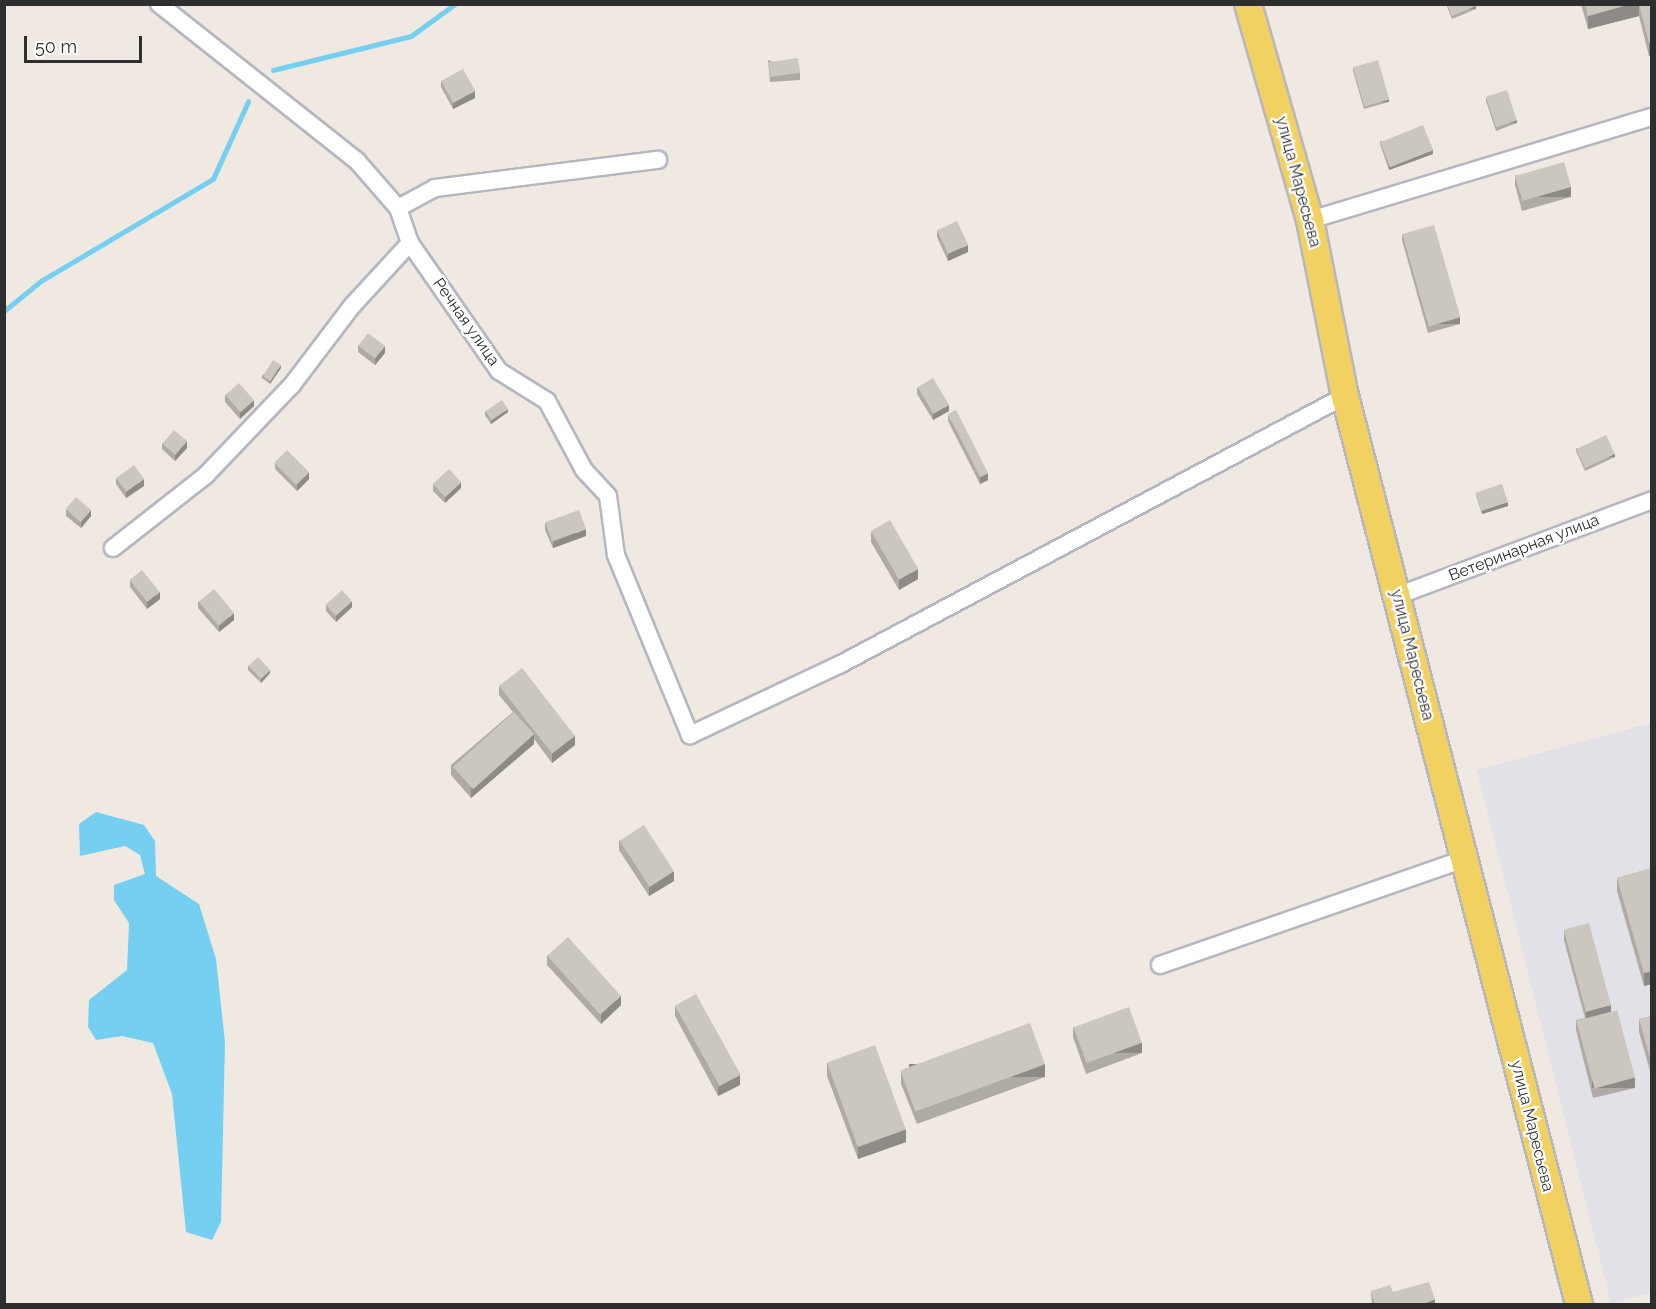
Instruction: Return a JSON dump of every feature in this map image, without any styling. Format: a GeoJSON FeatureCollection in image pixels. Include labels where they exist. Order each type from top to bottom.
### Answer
{"type":"FeatureCollection","features":[{"type":"Feature","properties":{"kind":"main road","name":"улица Маресьева"},"geometry":{"type":"LineString","coordinates":[[1248,4],[1310,220],[1345,396],[1462,860],[1579,1305]]}},
{"type":"Feature","properties":{"kind":"street","name":"Речная улица"},"geometry":{"type":"LineString","coordinates":[[159,4],[357,161],[398,208],[410,243],[500,371],[547,401],[584,470],[608,496],[616,555],[690,735],[839,665],[1345,396]]}},
{"type":"Feature","properties":{"kind":"street"},"geometry":{"type":"LineString","coordinates":[[1310,220],[1652,117]]}},
{"type":"Feature","properties":{"kind":"street"},"geometry":{"type":"LineString","coordinates":[[398,208],[435,188],[658,160]]}},
{"type":"Feature","properties":{"kind":"street"},"geometry":{"type":"LineString","coordinates":[[113,548],[206,475],[292,385],[352,306],[410,243]]}},
{"type":"Feature","properties":{"kind":"street","name":"Ветеринарная улица"},"geometry":{"type":"LineString","coordinates":[[1397,596],[1652,500]]}},
{"type":"Feature","properties":{"kind":"street"},"geometry":{"type":"LineString","coordinates":[[1160,965],[1462,860]]}},
{"type":"Feature","properties":{"kind":"shaded area"},"geometry":{"type":"Polygon","coordinates":[[[1651,723],[1651,1293],[1611,1303],[1477,770],[1651,723]]]}},
{"type":"Feature","properties":{"kind":"water"},"geometry":{"type":"Polygon","coordinates":[[[96,812],[144,825],[155,841],[156,876],[199,904],[216,959],[225,1042],[221,1222],[212,1240],[186,1232],[172,1094],[153,1043],[122,1036],[96,1040],[88,1027],[89,1000],[127,970],[129,923],[114,900],[114,885],[145,874],[140,855],[125,846],[80,856],[79,824],[96,812]]]}},
{"type":"Feature","properties":{"kind":"building"},"geometry":{"type":"Polygon","coordinates":[[[1447,4],[1476,4],[1476,6],[1452,16],[1447,4]]]}},
{"type":"Feature","properties":{"kind":"building"},"geometry":{"type":"Polygon","coordinates":[[[1585,4],[1631,4],[1588,16],[1585,4]]]}},
{"type":"Feature","properties":{"kind":"building"},"geometry":{"type":"Polygon","coordinates":[[[1639,4],[1652,4],[1652,42],[1649,43],[1639,4]]]}},
{"type":"Feature","properties":{"kind":"building"},"geometry":{"type":"Polygon","coordinates":[[[798,58],[800,73],[770,77],[768,62],[798,58]]]}},
{"type":"Feature","properties":{"kind":"building"},"geometry":{"type":"Polygon","coordinates":[[[1378,60],[1389,99],[1364,107],[1353,67],[1378,60]]]}},
{"type":"Feature","properties":{"kind":"building"},"geometry":{"type":"Polygon","coordinates":[[[463,69],[475,91],[453,103],[441,81],[463,69]]]}},
{"type":"Feature","properties":{"kind":"building"},"geometry":{"type":"Polygon","coordinates":[[[1507,90],[1517,120],[1496,127],[1486,97],[1507,90]]]}},
{"type":"Feature","properties":{"kind":"building"},"geometry":{"type":"Polygon","coordinates":[[[1423,125],[1433,150],[1390,167],[1380,142],[1423,125]]]}},
{"type":"Feature","properties":{"kind":"building"},"geometry":{"type":"Polygon","coordinates":[[[1564,162],[1571,187],[1522,201],[1515,176],[1564,162]]]}},
{"type":"Feature","properties":{"kind":"building"},"geometry":{"type":"Polygon","coordinates":[[[957,221],[968,245],[948,254],[937,230],[957,221]]]}},
{"type":"Feature","properties":{"kind":"building"},"geometry":{"type":"Polygon","coordinates":[[[1434,225],[1460,317],[1429,326],[1402,234],[1434,225]]]}},
{"type":"Feature","properties":{"kind":"building"},"geometry":{"type":"Polygon","coordinates":[[[368,333],[385,346],[375,358],[358,346],[368,333]]]}},
{"type":"Feature","properties":{"kind":"building"},"geometry":{"type":"Polygon","coordinates":[[[273,360],[281,365],[271,381],[263,376],[273,360]]]}},
{"type":"Feature","properties":{"kind":"building"},"geometry":{"type":"Polygon","coordinates":[[[933,378],[949,405],[934,414],[918,387],[933,378]]]}},
{"type":"Feature","properties":{"kind":"building"},"geometry":{"type":"Polygon","coordinates":[[[239,383],[254,400],[241,412],[225,395],[239,383]]]}},
{"type":"Feature","properties":{"kind":"building"},"geometry":{"type":"Polygon","coordinates":[[[502,400],[508,409],[492,420],[485,411],[502,400]]]}},
{"type":"Feature","properties":{"kind":"building"},"geometry":{"type":"Polygon","coordinates":[[[956,410],[988,473],[980,477],[948,414],[956,410]]]}},
{"type":"Feature","properties":{"kind":"building"},"geometry":{"type":"Polygon","coordinates":[[[174,430],[187,441],[175,455],[162,444],[174,430]]]}},
{"type":"Feature","properties":{"kind":"building"},"geometry":{"type":"Polygon","coordinates":[[[1606,435],[1615,454],[1585,468],[1576,449],[1606,435]]]}},
{"type":"Feature","properties":{"kind":"building"},"geometry":{"type":"Polygon","coordinates":[[[287,450],[309,472],[296,485],[274,463],[287,450]]]}},
{"type":"Feature","properties":{"kind":"building"},"geometry":{"type":"Polygon","coordinates":[[[134,465],[144,479],[126,492],[116,478],[134,465]]]}},
{"type":"Feature","properties":{"kind":"building"},"geometry":{"type":"Polygon","coordinates":[[[449,469],[461,482],[445,497],[433,484],[449,469]]]}},
{"type":"Feature","properties":{"kind":"building"},"geometry":{"type":"Polygon","coordinates":[[[1502,484],[1508,502],[1481,511],[1475,493],[1502,484]]]}},
{"type":"Feature","properties":{"kind":"building"},"geometry":{"type":"Polygon","coordinates":[[[76,497],[91,510],[81,522],[66,509],[76,497]]]}},
{"type":"Feature","properties":{"kind":"building"},"geometry":{"type":"Polygon","coordinates":[[[579,510],[586,529],[552,541],[545,522],[579,510]]]}},
{"type":"Feature","properties":{"kind":"building"},"geometry":{"type":"Polygon","coordinates":[[[890,520],[918,568],[899,579],[871,531],[890,520]]]}},
{"type":"Feature","properties":{"kind":"building"},"geometry":{"type":"Polygon","coordinates":[[[142,570],[160,592],[147,602],[130,580],[142,570]]]}},
{"type":"Feature","properties":{"kind":"building"},"geometry":{"type":"Polygon","coordinates":[[[214,589],[234,613],[219,626],[199,602],[214,589]]]}},
{"type":"Feature","properties":{"kind":"building"},"geometry":{"type":"Polygon","coordinates":[[[342,590],[352,601],[336,616],[326,605],[342,590]]]}},
{"type":"Feature","properties":{"kind":"building"},"geometry":{"type":"Polygon","coordinates":[[[258,657],[270,670],[261,679],[248,666],[258,657]]]}},
{"type":"Feature","properties":{"kind":"building"},"geometry":{"type":"Polygon","coordinates":[[[522,668],[575,736],[552,754],[499,686],[522,668]]]}},
{"type":"Feature","properties":{"kind":"building"},"geometry":{"type":"Polygon","coordinates":[[[514,712],[534,734],[473,789],[453,767],[514,712]]]}},
{"type":"Feature","properties":{"kind":"building"},"geometry":{"type":"Polygon","coordinates":[[[644,825],[674,871],[650,887],[620,841],[644,825]]]}},
{"type":"Feature","properties":{"kind":"building"},"geometry":{"type":"Polygon","coordinates":[[[1652,868],[1652,971],[1644,973],[1617,878],[1652,868]]]}},
{"type":"Feature","properties":{"kind":"building"},"geometry":{"type":"Polygon","coordinates":[[[1589,923],[1611,1005],[1586,1012],[1564,930],[1589,923]]]}},
{"type":"Feature","properties":{"kind":"building"},"geometry":{"type":"Polygon","coordinates":[[[568,937],[621,996],[600,1014],[547,956],[568,937]]]}},
{"type":"Feature","properties":{"kind":"building"},"geometry":{"type":"Polygon","coordinates":[[[696,994],[741,1074],[720,1086],[675,1006],[696,994]]]}},
{"type":"Feature","properties":{"kind":"building"},"geometry":{"type":"Polygon","coordinates":[[[1129,1007],[1142,1043],[1087,1063],[1074,1027],[1129,1007]]]}},
{"type":"Feature","properties":{"kind":"building"},"geometry":{"type":"Polygon","coordinates":[[[1617,1010],[1635,1078],[1595,1088],[1576,1021],[1617,1010]]]}},
{"type":"Feature","properties":{"kind":"building"},"geometry":{"type":"Polygon","coordinates":[[[1652,1016],[1652,1065],[1639,1019],[1652,1016]]]}},
{"type":"Feature","properties":{"kind":"building"},"geometry":{"type":"Polygon","coordinates":[[[1030,1023],[1045,1064],[915,1112],[900,1070],[1030,1023]]]}},
{"type":"Feature","properties":{"kind":"building"},"geometry":{"type":"Polygon","coordinates":[[[875,1045],[906,1130],[858,1147],[827,1062],[875,1045]]]}},
{"type":"Feature","properties":{"kind":"building"},"geometry":{"type":"Polygon","coordinates":[[[1429,1282],[1435,1299],[1421,1305],[1375,1305],[1371,1291],[1390,1285],[1393,1292],[1429,1282]]]}},
{"type":"Feature","properties":{"kind":"waterway"},"geometry":{"type":"LineString","coordinates":[[273,70],[411,36],[455,4]]}},
{"type":"Feature","properties":{"kind":"waterway"},"geometry":{"type":"LineString","coordinates":[[4,311],[41,281],[213,179],[248,102]]}}]}
